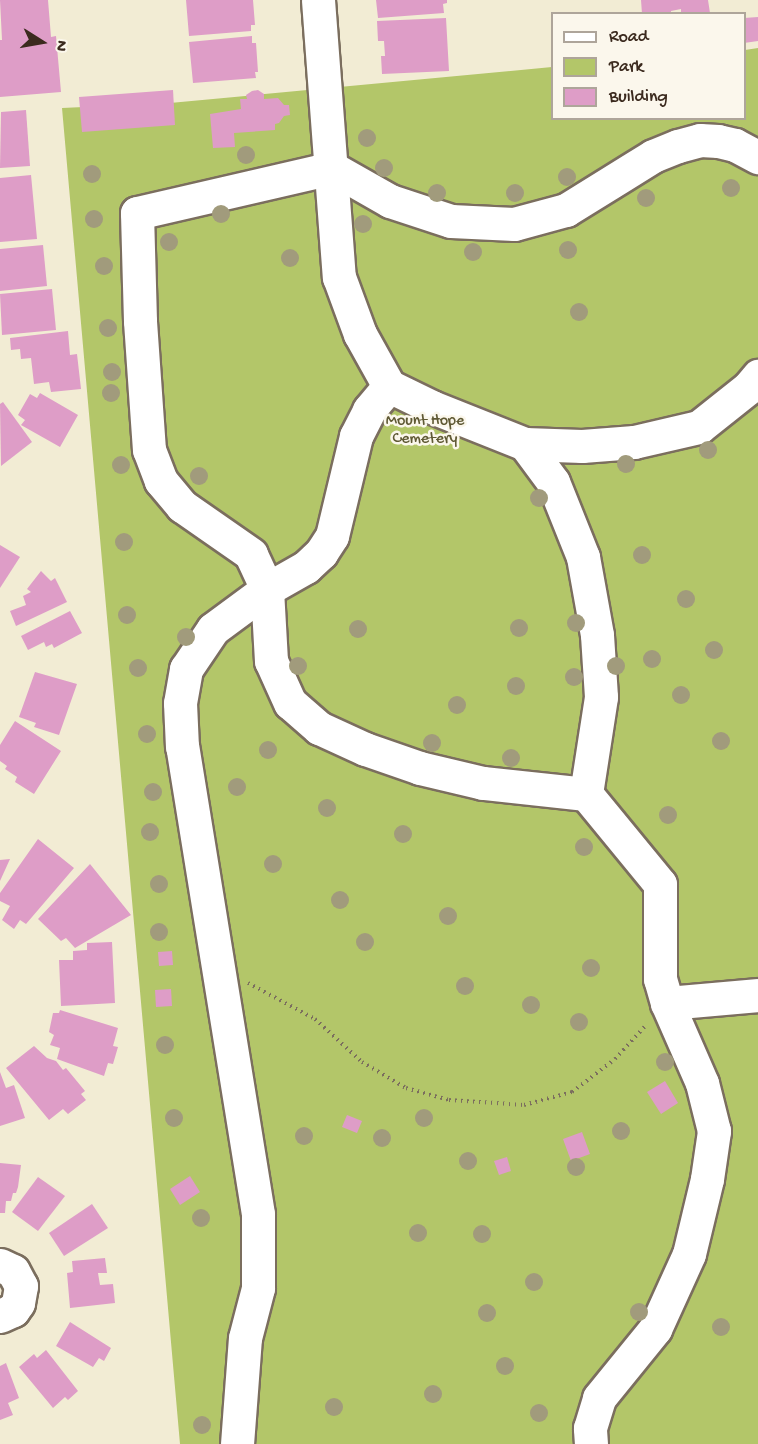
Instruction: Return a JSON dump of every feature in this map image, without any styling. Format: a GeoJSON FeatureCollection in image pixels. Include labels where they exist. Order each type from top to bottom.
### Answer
{"type":"FeatureCollection","features":[{"type":"Feature","properties":{"kind":"street"},"geometry":{"type":"LineString","coordinates":[[318,0],[339,277],[360,334],[389,386],[432,407],[525,444],[582,446],[634,442],[678,434],[699,427],[748,388],[758,376]]}},
{"type":"Feature","properties":{"kind":"street"},"geometry":{"type":"LineString","coordinates":[[591,1444],[590,1428],[599,1398],[655,1329],[689,1254],[707,1179],[714,1131],[702,1083],[667,1002],[660,979],[660,884],[586,794],[483,783],[420,768],[365,749],[314,726],[290,703],[272,665],[267,589],[251,554],[182,506],[161,481],[149,450],[140,321],[137,213],[332,168],[390,201],[451,221],[514,224],[574,206],[653,156],[678,146],[700,140],[718,141],[735,145],[758,157]]}},
{"type":"Feature","properties":{"kind":"street"},"geometry":{"type":"LineString","coordinates":[[237,1444],[245,1338],[258,1288],[258,1214],[182,747],[180,704],[186,669],[213,629],[267,589],[306,567],[321,553],[332,536],[356,436],[369,410],[389,386]]}},
{"type":"Feature","properties":{"kind":"street"},"geometry":{"type":"LineString","coordinates":[[525,444],[553,482],[583,556],[597,635],[601,697],[586,794]]}},
{"type":"Feature","properties":{"kind":"street"},"geometry":{"type":"LineString","coordinates":[[667,1002],[758,995]]}},
{"type":"Feature","properties":{"kind":"street"},"geometry":{"type":"LineString","coordinates":[[0,1265],[13,1271],[21,1286],[18,1303],[13,1310],[0,1316]]}},
{"type":"Feature","properties":{"kind":"path"},"geometry":{"type":"LineString","coordinates":[[217,968],[271,993],[315,1019],[362,1062],[406,1088],[449,1100],[524,1106],[572,1092],[615,1059],[667,1002]]}},
{"type":"Feature","properties":{"kind":"green space","name":"Mount Hope Cemetery"},"geometry":{"type":"Polygon","coordinates":[[[758,48],[758,1444],[180,1444],[62,108],[170,103],[551,67],[551,120],[746,120],[746,50],[758,48]]]}},
{"type":"Feature","properties":{"kind":"building"},"geometry":{"type":"Polygon","coordinates":[[[0,0],[48,0],[51,37],[56,36],[61,92],[0,97],[0,40],[2,40],[0,0]]]}},
{"type":"Feature","properties":{"kind":"building"},"geometry":{"type":"Polygon","coordinates":[[[186,0],[253,0],[255,25],[251,25],[251,31],[189,36],[186,0]]]}},
{"type":"Feature","properties":{"kind":"building"},"geometry":{"type":"Polygon","coordinates":[[[376,0],[447,0],[447,3],[443,4],[444,13],[378,18],[376,0]]]}},
{"type":"Feature","properties":{"kind":"building"},"geometry":{"type":"Polygon","coordinates":[[[641,0],[708,0],[710,12],[681,12],[681,9],[671,12],[642,12],[641,0]]]}},
{"type":"Feature","properties":{"kind":"building"},"geometry":{"type":"Polygon","coordinates":[[[758,17],[758,41],[746,43],[746,18],[758,17]]]}},
{"type":"Feature","properties":{"kind":"building"},"geometry":{"type":"Polygon","coordinates":[[[446,18],[449,71],[382,74],[381,56],[385,56],[384,41],[378,41],[377,21],[446,18]]]}},
{"type":"Feature","properties":{"kind":"building"},"geometry":{"type":"Polygon","coordinates":[[[252,36],[252,43],[256,43],[258,72],[255,72],[256,78],[193,83],[189,42],[252,36]]]}},
{"type":"Feature","properties":{"kind":"building"},"geometry":{"type":"Polygon","coordinates":[[[173,90],[175,125],[82,132],[79,97],[173,90]]]}},
{"type":"Feature","properties":{"kind":"building"},"geometry":{"type":"Polygon","coordinates":[[[258,90],[264,94],[264,99],[278,98],[284,105],[289,105],[290,115],[284,116],[279,123],[275,124],[275,130],[234,133],[235,147],[213,148],[210,114],[241,109],[240,99],[247,99],[246,95],[258,90]]]}},
{"type":"Feature","properties":{"kind":"building"},"geometry":{"type":"Polygon","coordinates":[[[26,110],[30,166],[0,168],[1,112],[26,110]]]}},
{"type":"Feature","properties":{"kind":"building"},"geometry":{"type":"Polygon","coordinates":[[[31,175],[37,239],[0,242],[0,178],[31,175]]]}},
{"type":"Feature","properties":{"kind":"building"},"geometry":{"type":"Polygon","coordinates":[[[43,245],[47,286],[0,291],[0,249],[43,245]]]}},
{"type":"Feature","properties":{"kind":"building"},"geometry":{"type":"Polygon","coordinates":[[[52,289],[56,330],[2,335],[0,294],[52,289]]]}},
{"type":"Feature","properties":{"kind":"building"},"geometry":{"type":"Polygon","coordinates":[[[68,331],[70,355],[77,354],[81,389],[51,392],[49,382],[34,384],[31,358],[21,359],[20,349],[11,350],[10,338],[68,331]]]}},
{"type":"Feature","properties":{"kind":"building"},"geometry":{"type":"Polygon","coordinates":[[[40,393],[78,415],[60,447],[21,425],[25,420],[18,415],[30,394],[37,398],[40,393]]]}},
{"type":"Feature","properties":{"kind":"building"},"geometry":{"type":"Polygon","coordinates":[[[3,402],[32,442],[1,466],[0,404],[3,402]]]}},
{"type":"Feature","properties":{"kind":"building"},"geometry":{"type":"Polygon","coordinates":[[[0,545],[20,557],[0,588],[0,545]]]}},
{"type":"Feature","properties":{"kind":"building"},"geometry":{"type":"Polygon","coordinates":[[[41,571],[51,581],[55,578],[67,602],[16,626],[10,611],[26,605],[23,596],[31,592],[27,589],[41,571]]]}},
{"type":"Feature","properties":{"kind":"building"},"geometry":{"type":"Polygon","coordinates":[[[70,611],[82,633],[54,648],[52,644],[46,647],[44,642],[28,650],[21,636],[70,611]]]}},
{"type":"Feature","properties":{"kind":"building"},"geometry":{"type":"Polygon","coordinates":[[[35,672],[77,684],[59,735],[34,727],[36,723],[19,717],[35,672]]]}},
{"type":"Feature","properties":{"kind":"building"},"geometry":{"type":"Polygon","coordinates":[[[15,721],[61,751],[34,794],[15,782],[17,777],[5,769],[7,766],[0,761],[0,745],[15,721]]]}},
{"type":"Feature","properties":{"kind":"building"},"geometry":{"type":"Polygon","coordinates":[[[38,839],[74,868],[26,924],[20,920],[14,929],[2,920],[10,906],[0,901],[0,893],[38,839]]]}},
{"type":"Feature","properties":{"kind":"building"},"geometry":{"type":"Polygon","coordinates":[[[10,859],[0,881],[0,860],[10,859]]]}},
{"type":"Feature","properties":{"kind":"building"},"geometry":{"type":"Polygon","coordinates":[[[90,864],[131,915],[75,948],[66,938],[61,941],[38,919],[90,864]]]}},
{"type":"Feature","properties":{"kind":"building"},"geometry":{"type":"Polygon","coordinates":[[[112,942],[115,1003],[61,1006],[59,960],[73,960],[73,951],[87,950],[87,943],[112,942]]]}},
{"type":"Feature","properties":{"kind":"building"},"geometry":{"type":"Polygon","coordinates":[[[172,951],[173,965],[159,966],[158,952],[172,951]]]}},
{"type":"Feature","properties":{"kind":"building"},"geometry":{"type":"Polygon","coordinates":[[[171,989],[172,1006],[156,1007],[155,990],[171,989]]]}},
{"type":"Feature","properties":{"kind":"building"},"geometry":{"type":"Polygon","coordinates":[[[60,1010],[118,1028],[113,1046],[118,1047],[113,1064],[108,1063],[104,1076],[57,1059],[60,1048],[50,1045],[54,1035],[49,1032],[53,1013],[59,1013],[60,1010]]]}},
{"type":"Feature","properties":{"kind":"building"},"geometry":{"type":"Polygon","coordinates":[[[34,1046],[47,1058],[56,1061],[63,1070],[66,1068],[85,1091],[81,1094],[86,1100],[68,1114],[63,1109],[49,1120],[6,1068],[34,1046]]]}},
{"type":"Feature","properties":{"kind":"building"},"geometry":{"type":"Polygon","coordinates":[[[0,1072],[6,1088],[14,1085],[25,1118],[0,1126],[0,1072]]]}},
{"type":"Feature","properties":{"kind":"building"},"geometry":{"type":"Polygon","coordinates":[[[665,1081],[678,1103],[661,1114],[647,1092],[665,1081]]]}},
{"type":"Feature","properties":{"kind":"building"},"geometry":{"type":"Polygon","coordinates":[[[347,1115],[362,1121],[357,1133],[342,1127],[347,1115]]]}},
{"type":"Feature","properties":{"kind":"building"},"geometry":{"type":"Polygon","coordinates":[[[582,1132],[590,1154],[571,1161],[563,1139],[582,1132]]]}},
{"type":"Feature","properties":{"kind":"building"},"geometry":{"type":"Polygon","coordinates":[[[507,1157],[511,1171],[499,1175],[494,1161],[507,1157]]]}},
{"type":"Feature","properties":{"kind":"building"},"geometry":{"type":"Polygon","coordinates":[[[0,1163],[21,1165],[16,1193],[13,1193],[11,1201],[6,1201],[5,1213],[0,1213],[0,1163]]]}},
{"type":"Feature","properties":{"kind":"building"},"geometry":{"type":"Polygon","coordinates":[[[190,1176],[200,1192],[180,1205],[170,1189],[190,1176]]]}},
{"type":"Feature","properties":{"kind":"building"},"geometry":{"type":"Polygon","coordinates":[[[38,1177],[65,1196],[38,1231],[12,1212],[38,1177]]]}},
{"type":"Feature","properties":{"kind":"building"},"geometry":{"type":"Polygon","coordinates":[[[92,1204],[108,1228],[64,1256],[49,1233],[92,1204]]]}},
{"type":"Feature","properties":{"kind":"building"},"geometry":{"type":"Polygon","coordinates":[[[105,1258],[107,1273],[98,1273],[100,1285],[113,1284],[115,1303],[70,1308],[67,1273],[73,1272],[72,1261],[105,1258]]]}},
{"type":"Feature","properties":{"kind":"building"},"geometry":{"type":"Polygon","coordinates":[[[70,1322],[111,1348],[104,1361],[99,1358],[93,1367],[56,1346],[70,1322]]]}},
{"type":"Feature","properties":{"kind":"building"},"geometry":{"type":"Polygon","coordinates":[[[46,1350],[78,1391],[68,1400],[65,1397],[53,1408],[19,1367],[34,1354],[37,1358],[46,1350]]]}},
{"type":"Feature","properties":{"kind":"building"},"geometry":{"type":"Polygon","coordinates":[[[6,1363],[19,1398],[8,1403],[13,1415],[0,1420],[0,1366],[6,1363]]]}}]}
